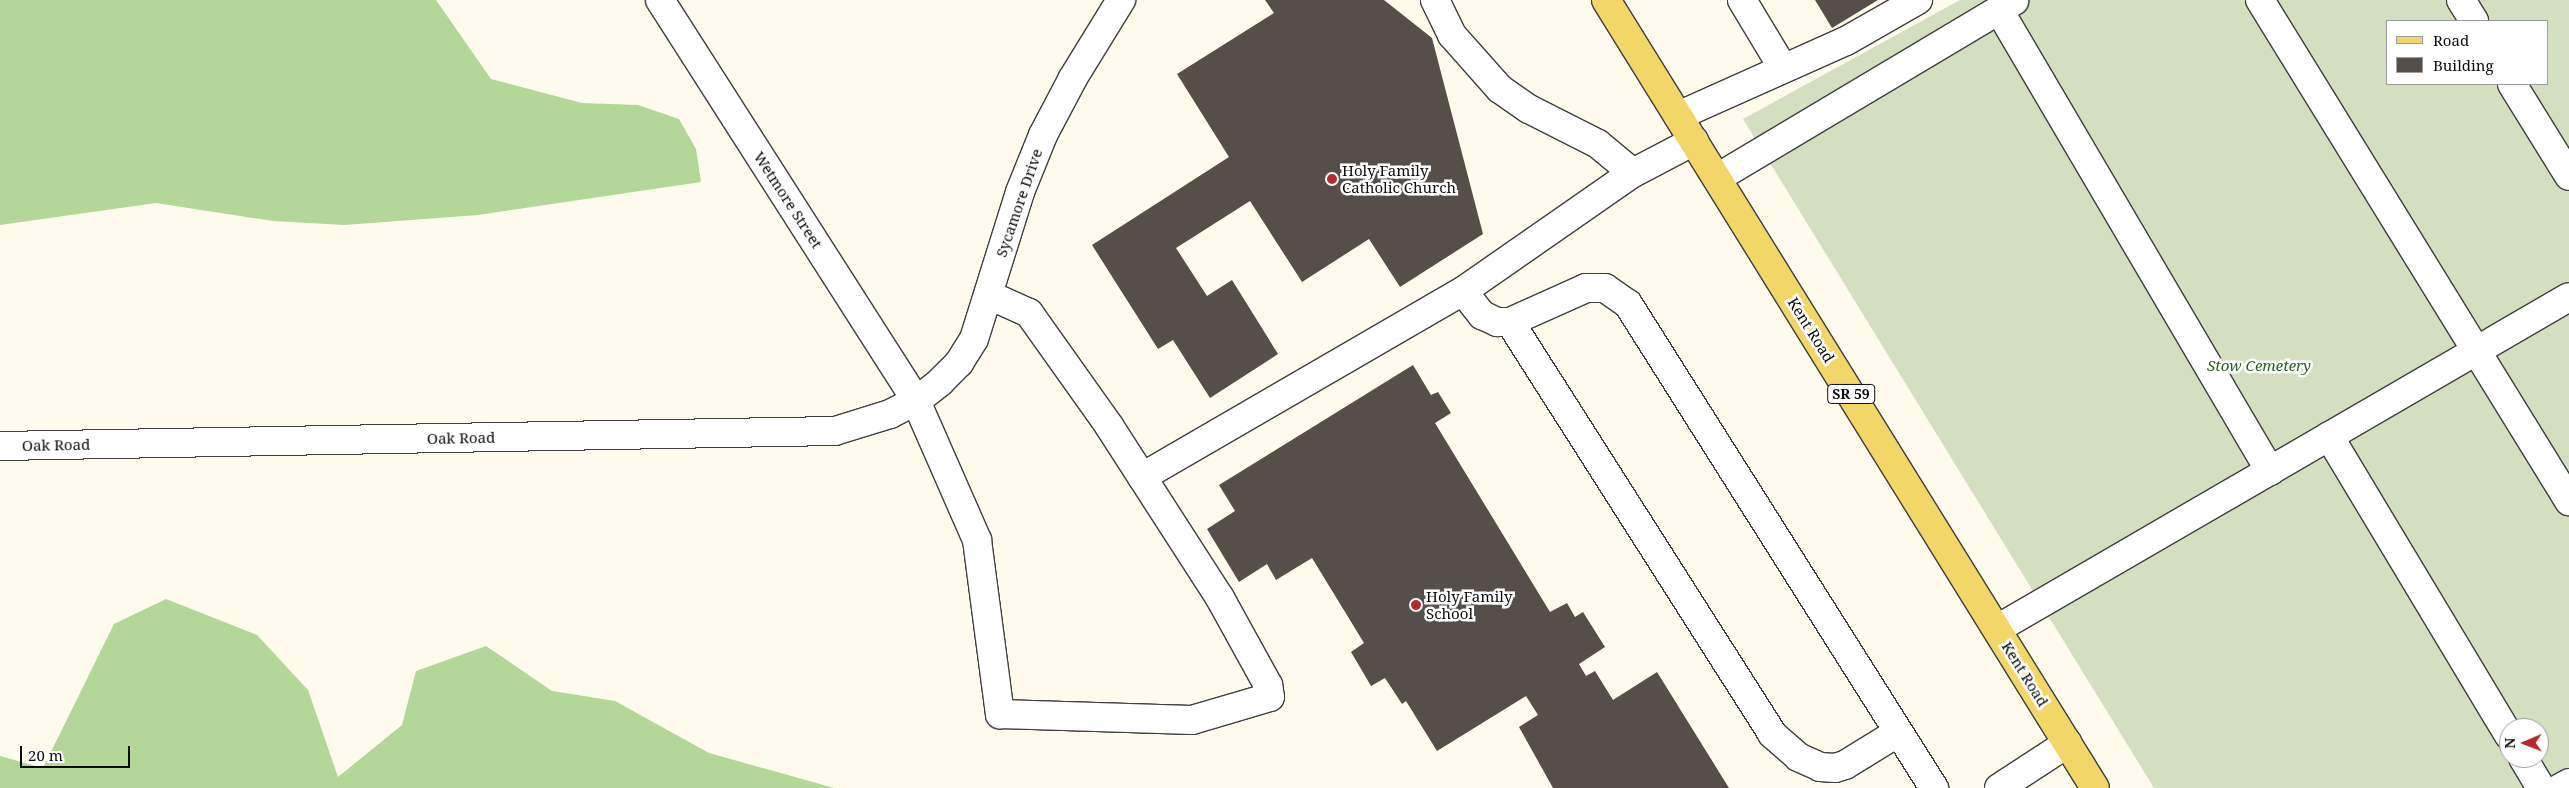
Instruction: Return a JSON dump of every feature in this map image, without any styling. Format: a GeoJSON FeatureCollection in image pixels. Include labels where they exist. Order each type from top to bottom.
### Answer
{"type":"FeatureCollection","features":[{"type":"Feature","properties":{"kind":"main road","name":"Kent Road"},"geometry":{"type":"LineString","coordinates":[[1606,0],[2095,788]]}},
{"type":"Feature","properties":{"kind":"street","name":"Wetmore Street"},"geometry":{"type":"LineString","coordinates":[[660,0],[916,401],[976,540],[1000,714],[1192,720],[1270,697],[1268,685],[1220,598],[1142,477]]}},
{"type":"Feature","properties":{"kind":"street","name":"Sycamore Drive"},"geometry":{"type":"LineString","coordinates":[[916,401],[959,363],[974,339],[1020,192],[1043,135],[1073,78],[1122,0]]}},
{"type":"Feature","properties":{"kind":"street"},"geometry":{"type":"LineString","coordinates":[[1435,0],[1452,35],[1500,89],[1529,109],[1598,144],[1633,173]]}},
{"type":"Feature","properties":{"kind":"street"},"geometry":{"type":"LineString","coordinates":[[1742,0],[1783,68]]}},
{"type":"Feature","properties":{"kind":"street"},"geometry":{"type":"LineString","coordinates":[[1678,116],[1846,41],[1918,0]]}},
{"type":"Feature","properties":{"kind":"street"},"geometry":{"type":"LineString","coordinates":[[2260,0],[2569,501]]}},
{"type":"Feature","properties":{"kind":"street"},"geometry":{"type":"LineString","coordinates":[[2461,0],[2473,20]]}},
{"type":"Feature","properties":{"kind":"street"},"geometry":{"type":"LineString","coordinates":[[1717,178],[2007,5],[2270,470]]}},
{"type":"Feature","properties":{"kind":"street"},"geometry":{"type":"LineString","coordinates":[[2513,85],[2569,176]]}},
{"type":"Feature","properties":{"kind":"street"},"geometry":{"type":"LineString","coordinates":[[989,295],[1029,313],[1142,477],[1462,291],[1633,173],[1694,141]]}},
{"type":"Feature","properties":{"kind":"street"},"geometry":{"type":"LineString","coordinates":[[1462,291],[1482,315],[1497,322],[1510,322],[1586,288],[1605,288],[1628,304],[1897,733],[1934,788]]}},
{"type":"Feature","properties":{"kind":"street"},"geometry":{"type":"LineString","coordinates":[[1996,629],[2569,298]]}},
{"type":"Feature","properties":{"kind":"street"},"geometry":{"type":"LineString","coordinates":[[1510,322],[1772,734],[1798,757],[1820,767],[1835,768],[1897,733]]}},
{"type":"Feature","properties":{"kind":"street","name":"Oak Road"},"geometry":{"type":"LineString","coordinates":[[0,446],[835,431],[890,414],[916,401]]}},
{"type":"Feature","properties":{"kind":"street"},"geometry":{"type":"LineString","coordinates":[[2329,436],[2499,718]]}},
{"type":"Feature","properties":{"kind":"street"},"geometry":{"type":"LineString","coordinates":[[1998,788],[2068,743]]}},
{"type":"Feature","properties":{"kind":"street"},"geometry":{"type":"LineString","coordinates":[[2529,768],[2541,788]]}},
{"type":"Feature","properties":{"kind":"street"},"geometry":{"type":"LineString","coordinates":[[2560,788],[2569,783]]}},
{"type":"Feature","properties":{"kind":"green space"},"geometry":{"type":"Polygon","coordinates":[[[0,0],[436,0],[491,79],[582,103],[638,105],[679,119],[696,149],[701,182],[478,215],[344,225],[273,221],[156,203],[0,225],[0,0]]]}},
{"type":"Feature","properties":{"kind":"green space","name":"Stow Cemetery"},"geometry":{"type":"Polygon","coordinates":[[[1960,0],[2569,0],[2569,788],[2154,788],[1743,119],[1960,0]]]}},
{"type":"Feature","properties":{"kind":"green space"},"geometry":{"type":"Polygon","coordinates":[[[166,599],[257,635],[308,690],[338,777],[402,725],[416,671],[486,646],[552,691],[615,701],[709,753],[834,788],[0,788],[0,756],[43,768],[114,624],[166,599]]]}},
{"type":"Feature","properties":{"kind":"building","name":"Holy Family Catholic Church"},"geometry":{"type":"Polygon","coordinates":[[[1265,0],[1384,0],[1432,38],[1483,234],[1400,287],[1369,239],[1302,282],[1250,201],[1176,248],[1207,296],[1232,280],[1278,354],[1210,398],[1173,340],[1158,349],[1092,245],[1229,157],[1177,74],[1274,13],[1265,0]]]}},
{"type":"Feature","properties":{"kind":"building"},"geometry":{"type":"Polygon","coordinates":[[[1815,0],[1878,0],[1832,28],[1815,0]]]}},
{"type":"Feature","properties":{"kind":"building"},"geometry":{"type":"Polygon","coordinates":[[[1413,365],[1431,395],[1438,392],[1451,413],[1435,423],[1550,612],[1567,603],[1575,617],[1583,612],[1605,647],[1579,664],[1586,676],[1595,671],[1613,700],[1657,672],[1729,788],[1553,788],[1519,727],[1538,715],[1526,696],[1437,751],[1406,701],[1402,704],[1385,678],[1371,686],[1351,652],[1364,643],[1312,558],[1276,580],[1267,564],[1239,582],[1207,529],[1235,511],[1219,485],[1413,365]]]}},
{"type":"Feature","properties":{"kind":"place","name":"Holy Family Catholic Church"},"geometry":{"type":"Point","coordinates":[1332,179]}},
{"type":"Feature","properties":{"kind":"place","name":"Holy Family School"},"geometry":{"type":"Point","coordinates":[1416,605]}}]}
